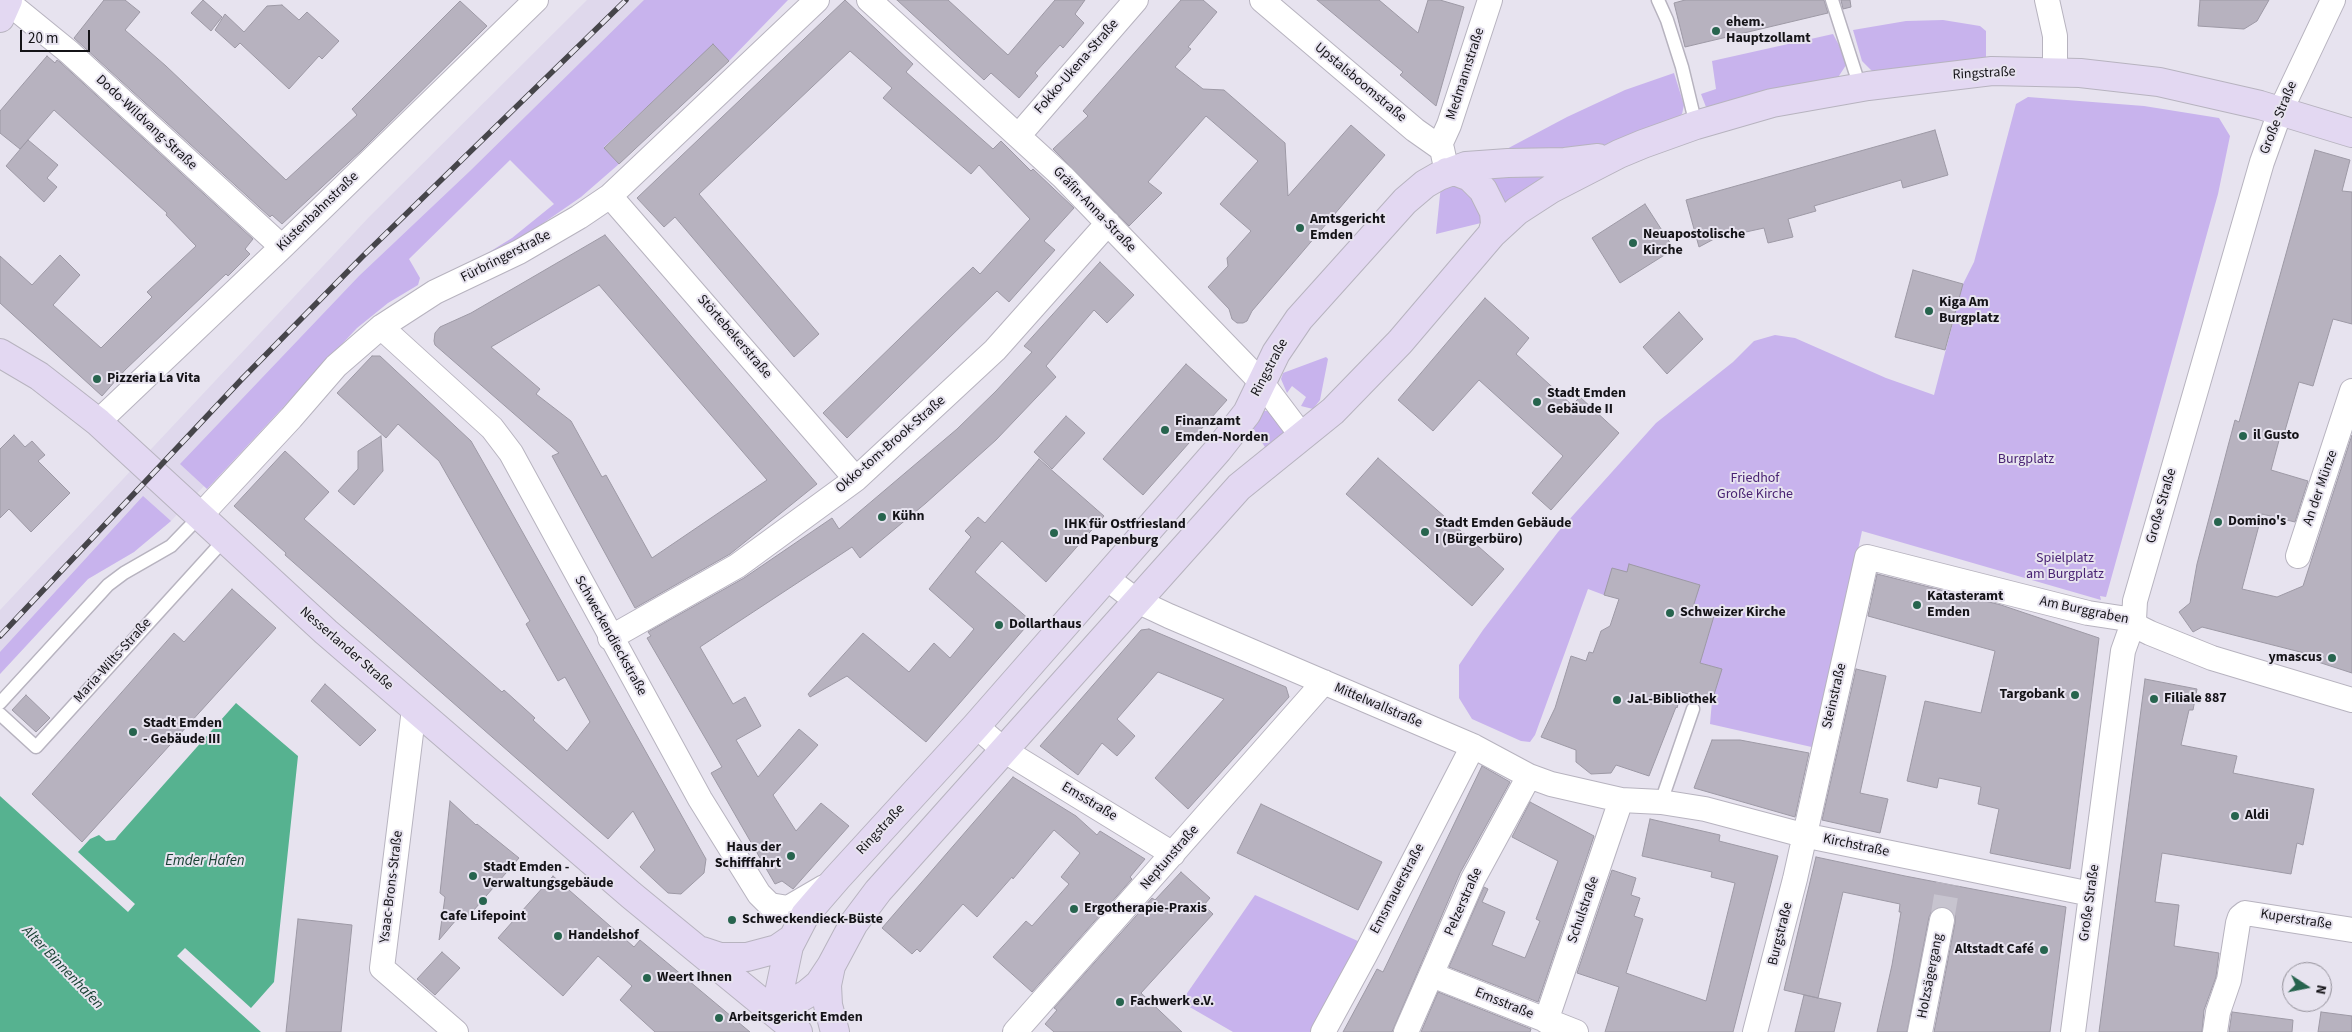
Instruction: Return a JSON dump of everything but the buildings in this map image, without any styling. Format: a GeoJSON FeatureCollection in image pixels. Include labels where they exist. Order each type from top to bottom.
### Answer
{"type":"FeatureCollection","features":[{"type":"Feature","properties":{"kind":"street","name":"Küstenbahnstraße"},"geometry":{"type":"LineString","coordinates":[[98,422],[282,247],[536,0]]}},
{"type":"Feature","properties":{"kind":"street","name":"Fürbringerstraße"},"geometry":{"type":"LineString","coordinates":[[199,517],[336,366],[381,327],[436,292],[519,252],[579,218],[610,196],[818,0]]}},
{"type":"Feature","properties":{"kind":"street","name":"Gräfin-Anna-Straße"},"geometry":{"type":"LineString","coordinates":[[868,0],[1019,135],[1108,223],[1262,383],[1302,436]]}},
{"type":"Feature","properties":{"kind":"street","name":"Fokko-Ukena-Straße"},"geometry":{"type":"LineString","coordinates":[[1019,135],[1136,0]]}},
{"type":"Feature","properties":{"kind":"street","name":"Upstalsboomstraße"},"geometry":{"type":"LineString","coordinates":[[1262,0],[1415,130],[1439,147]]}},
{"type":"Feature","properties":{"kind":"street","name":"Medmannstraße"},"geometry":{"type":"LineString","coordinates":[[1439,147],[1449,125],[1490,0]]}},
{"type":"Feature","properties":{"kind":"street"},"geometry":{"type":"LineString","coordinates":[[2047,0],[2055,36],[2055,72]]}},
{"type":"Feature","properties":{"kind":"street","name":"Große Straße"},"geometry":{"type":"LineString","coordinates":[[2073,1032],[2123,651],[2134,620],[2133,614],[2143,572],[2258,174],[2280,112],[2333,0]]}},
{"type":"Feature","properties":{"kind":"street","name":"Dodo-Wildvang-Straße"},"geometry":{"type":"LineString","coordinates":[[5,5],[69,52],[282,247]]}},
{"type":"Feature","properties":{"kind":"street","name":"Ringstraße"},"geometry":{"type":"LineString","coordinates":[[775,1012],[807,994],[819,984],[854,923],[878,891],[1239,487],[1333,411],[1388,355],[1492,234],[1517,211],[1551,189],[1619,154],[1696,125],[1772,103],[1860,87],[1992,71],[2055,72],[2159,82],[2226,96],[2352,133]]}},
{"type":"Feature","properties":{"kind":"street"},"geometry":{"type":"LineString","coordinates":[[1439,147],[1444,153],[1447,172],[1457,172],[1470,177],[1483,190],[1494,212],[1495,224],[1492,234]]}},
{"type":"Feature","properties":{"kind":"street","name":"Ringstraße"},"geometry":{"type":"LineString","coordinates":[[775,1012],[784,961],[793,938],[805,916],[837,878],[976,726],[1241,422],[1276,353],[1300,319],[1405,200],[1425,184],[1447,172],[1480,164],[1565,162],[1619,154]]}},
{"type":"Feature","properties":{"kind":"street","name":"Störtebekerstraße"},"geometry":{"type":"LineString","coordinates":[[610,196],[856,479]]}},
{"type":"Feature","properties":{"kind":"street","name":"Okko-tom-Brook-Straße"},"geometry":{"type":"LineString","coordinates":[[610,638],[737,566],[856,479],[995,350],[1108,223]]}},
{"type":"Feature","properties":{"kind":"street","name":"Schweckendieckstraße"},"geometry":{"type":"LineString","coordinates":[[381,327],[492,428],[511,452],[610,638],[700,799],[759,894],[770,905],[788,908],[837,878]]}},
{"type":"Feature","properties":{"kind":"street","name":"Nesserlander Straße"},"geometry":{"type":"LineString","coordinates":[[0,353],[39,376],[98,422],[224,540],[414,709],[692,946]]}},
{"type":"Feature","properties":{"kind":"street","name":"An der Münze"},"geometry":{"type":"LineString","coordinates":[[2298,556],[2347,427],[2352,391]]}},
{"type":"Feature","properties":{"kind":"street","name":"Am Burggraben"},"geometry":{"type":"LineString","coordinates":[[1867,558],[2088,614],[2134,620],[2138,627],[2150,633],[2212,658],[2352,700]]}},
{"type":"Feature","properties":{"kind":"street","name":"Steinstraße"},"geometry":{"type":"LineString","coordinates":[[1803,835],[1867,558]]}},
{"type":"Feature","properties":{"kind":"street"},"geometry":{"type":"LineString","coordinates":[[1105,577],[1137,601]]}},
{"type":"Feature","properties":{"kind":"street","name":"Mittelwallstraße"},"geometry":{"type":"LineString","coordinates":[[1137,601],[1473,746],[1530,776],[1575,791],[1621,800]]}},
{"type":"Feature","properties":{"kind":"street","name":"Neptunstraße"},"geometry":{"type":"LineString","coordinates":[[1015,1032],[1324,682]]}},
{"type":"Feature","properties":{"kind":"street","name":"Ysaac-Brons-Straße"},"geometry":{"type":"LineString","coordinates":[[414,709],[382,968],[456,1032]]}},
{"type":"Feature","properties":{"kind":"street"},"geometry":{"type":"LineString","coordinates":[[976,726],[1005,751]]}},
{"type":"Feature","properties":{"kind":"street","name":"Emsmauerstraße"},"geometry":{"type":"LineString","coordinates":[[1322,1032],[1365,955],[1473,746]]}},
{"type":"Feature","properties":{"kind":"street","name":"Emsstraße"},"geometry":{"type":"LineString","coordinates":[[1005,751],[1174,854]]}},
{"type":"Feature","properties":{"kind":"street","name":"Pelzerstraße"},"geometry":{"type":"LineString","coordinates":[[1406,1032],[1473,879],[1530,776]]}},
{"type":"Feature","properties":{"kind":"street","name":"Kirchstraße"},"geometry":{"type":"LineString","coordinates":[[1621,800],[1662,802],[1705,809],[1950,875],[2030,882],[2091,894]]}},
{"type":"Feature","properties":{"kind":"street","name":"Schulstraße"},"geometry":{"type":"LineString","coordinates":[[1546,1021],[1621,800]]}},
{"type":"Feature","properties":{"kind":"street","name":"Burgstraße"},"geometry":{"type":"LineString","coordinates":[[1755,1032],[1793,888],[1803,835]]}},
{"type":"Feature","properties":{"kind":"street","name":"Kuperstraße"},"geometry":{"type":"LineString","coordinates":[[2215,1032],[2218,1012],[2229,980],[2240,917],[2245,913],[2352,930]]}},
{"type":"Feature","properties":{"kind":"street","name":"Holzsägergang"},"geometry":{"type":"LineString","coordinates":[[1920,1032],[1942,920]]}},
{"type":"Feature","properties":{"kind":"street"},"geometry":{"type":"LineString","coordinates":[[692,946],[715,956],[738,958],[768,952],[793,938]]}},
{"type":"Feature","properties":{"kind":"street"},"geometry":{"type":"LineString","coordinates":[[692,946],[798,1032]]}},
{"type":"Feature","properties":{"kind":"street","name":"Ringstraße"},"geometry":{"type":"LineString","coordinates":[[831,966],[827,985],[828,1004],[835,1032]]}},
{"type":"Feature","properties":{"kind":"street","name":"Emsstraße"},"geometry":{"type":"LineString","coordinates":[[1432,975],[1576,1032]]}},
{"type":"Feature","properties":{"kind":"lane"},"geometry":{"type":"LineString","coordinates":[[1658,0],[1667,20],[1682,67],[1696,125]]}},
{"type":"Feature","properties":{"kind":"lane"},"geometry":{"type":"LineString","coordinates":[[1832,0],[1860,87]]}},
{"type":"Feature","properties":{"kind":"lane"},"geometry":{"type":"LineString","coordinates":[[0,703],[108,585],[124,573],[171,546],[199,517]]}},
{"type":"Feature","properties":{"kind":"lane","name":"Maria-Wilts-Straße"},"geometry":{"type":"LineString","coordinates":[[0,714],[36,747],[224,540]]}},
{"type":"Feature","properties":{"kind":"lane"},"geometry":{"type":"LineString","coordinates":[[1662,802],[1692,709]]}},
{"type":"Feature","properties":{"kind":"shaded area"},"geometry":{"type":"Polygon","coordinates":[[[587,0],[645,0],[389,260],[239,449],[171,521],[134,552],[88,579],[0,674],[0,610],[369,217],[587,0]]]}},
{"type":"Feature","properties":{"kind":"green space"},"geometry":{"type":"Polygon","coordinates":[[[644,0],[788,0],[729,61],[713,45],[604,147],[619,164],[581,197],[516,242],[449,277],[512,238],[554,204],[510,160],[409,259],[420,278],[418,285],[388,303],[357,328],[207,489],[180,464],[359,276],[470,171],[644,0]]]}},
{"type":"Feature","properties":{"kind":"green space"},"geometry":{"type":"Polygon","coordinates":[[[1943,20],[1980,26],[1986,31],[1986,58],[1874,73],[1862,61],[1853,30],[1906,21],[1943,20]]]}},
{"type":"Feature","properties":{"kind":"green space"},"geometry":{"type":"Polygon","coordinates":[[[1833,34],[1848,62],[1837,79],[1776,90],[1706,107],[1701,94],[1716,89],[1712,61],[1833,34]]]}},
{"type":"Feature","properties":{"kind":"green space"},"geometry":{"type":"Polygon","coordinates":[[[1674,73],[1684,105],[1682,114],[1675,119],[1591,150],[1501,152],[1567,117],[1625,90],[1674,73]]]}},
{"type":"Feature","properties":{"kind":"green space"},"geometry":{"type":"Polygon","coordinates":[[[2028,97],[2144,106],[2219,118],[2230,136],[2218,194],[2106,597],[2100,596],[2101,600],[1862,531],[1816,748],[1710,724],[1712,701],[1721,669],[1700,663],[1713,616],[1692,610],[1699,585],[1627,572],[1604,595],[1588,589],[1535,735],[1530,742],[1521,741],[1472,719],[1459,698],[1459,665],[1483,630],[1558,532],[1656,423],[1733,362],[1754,341],[1775,335],[1795,338],[1886,378],[1934,395],[1963,284],[1974,262],[2016,104],[2028,97]]]}},
{"type":"Feature","properties":{"kind":"green space"},"geometry":{"type":"Polygon","coordinates":[[[1568,167],[1506,210],[1476,172],[1568,167]]]}},
{"type":"Feature","properties":{"kind":"green space"},"geometry":{"type":"Polygon","coordinates":[[[1441,185],[1456,186],[1470,191],[1480,204],[1481,223],[1436,234],[1441,185]]]}},
{"type":"Feature","properties":{"kind":"green space"},"geometry":{"type":"Polygon","coordinates":[[[1326,357],[1328,359],[1320,400],[1313,409],[1301,406],[1306,397],[1292,386],[1287,393],[1281,379],[1283,373],[1326,357]]]}},
{"type":"Feature","properties":{"kind":"green space"},"geometry":{"type":"Polygon","coordinates":[[[1259,411],[1270,411],[1286,430],[1283,440],[1268,452],[1250,423],[1259,411]]]}},
{"type":"Feature","properties":{"kind":"green space"},"geometry":{"type":"Polygon","coordinates":[[[143,496],[171,521],[134,552],[88,579],[0,674],[0,652],[143,496]]]}},
{"type":"Feature","properties":{"kind":"green space"},"geometry":{"type":"Polygon","coordinates":[[[1255,895],[1369,946],[1323,1032],[1233,1032],[1181,1002],[1255,895]]]}},
{"type":"Feature","properties":{"kind":"water","name":"Emder Hafen"},"geometry":{"type":"Polygon","coordinates":[[[236,703],[298,756],[274,982],[251,1008],[185,948],[177,956],[261,1032],[0,1032],[0,796],[128,912],[135,904],[78,852],[90,839],[99,835],[106,841],[115,840],[236,703]]]}},
{"type":"Feature","properties":{"kind":"tunnel"},"geometry":{"type":"LineString","coordinates":[[1942,920],[1948,884]]}},
{"type":"Feature","properties":{"kind":"railway"},"geometry":{"type":"LineString","coordinates":[[0,636],[241,380],[363,256],[626,0]]}},
{"type":"Feature","properties":{"kind":"place","name":"ehem. Hauptzollamt"},"geometry":{"type":"Point","coordinates":[1716,31]}},
{"type":"Feature","properties":{"kind":"place","name":"Amtsgericht Emden"},"geometry":{"type":"Point","coordinates":[1300,228]}},
{"type":"Feature","properties":{"kind":"place","name":"Neuapostolische Kirche"},"geometry":{"type":"Point","coordinates":[1633,243]}},
{"type":"Feature","properties":{"kind":"place","name":"Kiga Am Burgplatz"},"geometry":{"type":"Point","coordinates":[1929,311]}},
{"type":"Feature","properties":{"kind":"place","name":"Pizzeria La Vita"},"geometry":{"type":"Point","coordinates":[97,379]}},
{"type":"Feature","properties":{"kind":"place","name":"Stadt Emden Gebäude II"},"geometry":{"type":"Point","coordinates":[1537,402]}},
{"type":"Feature","properties":{"kind":"place","name":"Finanzamt Emden-Norden"},"geometry":{"type":"Point","coordinates":[1165,430]}},
{"type":"Feature","properties":{"kind":"place","name":"il Gusto"},"geometry":{"type":"Point","coordinates":[2243,436]}},
{"type":"Feature","properties":{"kind":"place","name":"Kühn"},"geometry":{"type":"Point","coordinates":[882,517]}},
{"type":"Feature","properties":{"kind":"place","name":"Domino's"},"geometry":{"type":"Point","coordinates":[2218,522]}},
{"type":"Feature","properties":{"kind":"place","name":"Stadt Emden Gebäude I (Bürgerbüro)"},"geometry":{"type":"Point","coordinates":[1425,532]}},
{"type":"Feature","properties":{"kind":"place","name":"IHK für Ostfriesland und Papenburg"},"geometry":{"type":"Point","coordinates":[1054,533]}},
{"type":"Feature","properties":{"kind":"place","name":"Katasteramt Emden"},"geometry":{"type":"Point","coordinates":[1917,605]}},
{"type":"Feature","properties":{"kind":"place","name":"Schweizer Kirche"},"geometry":{"type":"Point","coordinates":[1670,613]}},
{"type":"Feature","properties":{"kind":"place","name":"Dollarthaus"},"geometry":{"type":"Point","coordinates":[999,625]}},
{"type":"Feature","properties":{"kind":"place","name":"ymascus"},"geometry":{"type":"Point","coordinates":[2332,658]}},
{"type":"Feature","properties":{"kind":"place","name":"Targobank"},"geometry":{"type":"Point","coordinates":[2075,695]}},
{"type":"Feature","properties":{"kind":"place","name":"Filiale 887"},"geometry":{"type":"Point","coordinates":[2154,699]}},
{"type":"Feature","properties":{"kind":"place","name":"JaL-Bibliothek"},"geometry":{"type":"Point","coordinates":[1617,700]}},
{"type":"Feature","properties":{"kind":"place","name":"Stadt Emden - Gebäude III"},"geometry":{"type":"Point","coordinates":[133,732]}},
{"type":"Feature","properties":{"kind":"place","name":"Aldi"},"geometry":{"type":"Point","coordinates":[2235,816]}},
{"type":"Feature","properties":{"kind":"place","name":"Haus der Schifffahrt"},"geometry":{"type":"Point","coordinates":[791,856]}},
{"type":"Feature","properties":{"kind":"place","name":"Stadt Emden - Verwaltungsgebäude"},"geometry":{"type":"Point","coordinates":[473,876]}},
{"type":"Feature","properties":{"kind":"place","name":"Cafe Lifepoint"},"geometry":{"type":"Point","coordinates":[483,901]}},
{"type":"Feature","properties":{"kind":"place","name":"Ergotherapie-Praxis"},"geometry":{"type":"Point","coordinates":[1074,909]}},
{"type":"Feature","properties":{"kind":"place","name":"Schweckendieck-Büste"},"geometry":{"type":"Point","coordinates":[732,920]}},
{"type":"Feature","properties":{"kind":"place","name":"Handelshof"},"geometry":{"type":"Point","coordinates":[558,936]}},
{"type":"Feature","properties":{"kind":"place","name":"Altstadt Café"},"geometry":{"type":"Point","coordinates":[2044,950]}},
{"type":"Feature","properties":{"kind":"place","name":"Weert Ihnen"},"geometry":{"type":"Point","coordinates":[647,978]}},
{"type":"Feature","properties":{"kind":"place","name":"Fachwerk e.V."},"geometry":{"type":"Point","coordinates":[1120,1002]}},
{"type":"Feature","properties":{"kind":"place","name":"Arbeitsgericht Emden"},"geometry":{"type":"Point","coordinates":[719,1018]}},
{"type":"Feature","properties":{"kind":"park label","name":"Burgplatz"},"geometry":{"type":"Point","coordinates":[2026,460]}},
{"type":"Feature","properties":{"kind":"park label","name":"Friedhof Große Kirche"},"geometry":{"type":"Point","coordinates":[1755,488]}},
{"type":"Feature","properties":{"kind":"park label","name":"Spielplatz am Burgplatz"},"geometry":{"type":"Point","coordinates":[2065,568]}},
{"type":"Feature","properties":{"kind":"water label","name":"Alter Binnenhafen"},"geometry":{"type":"Point","coordinates":[62,968]}}]}
